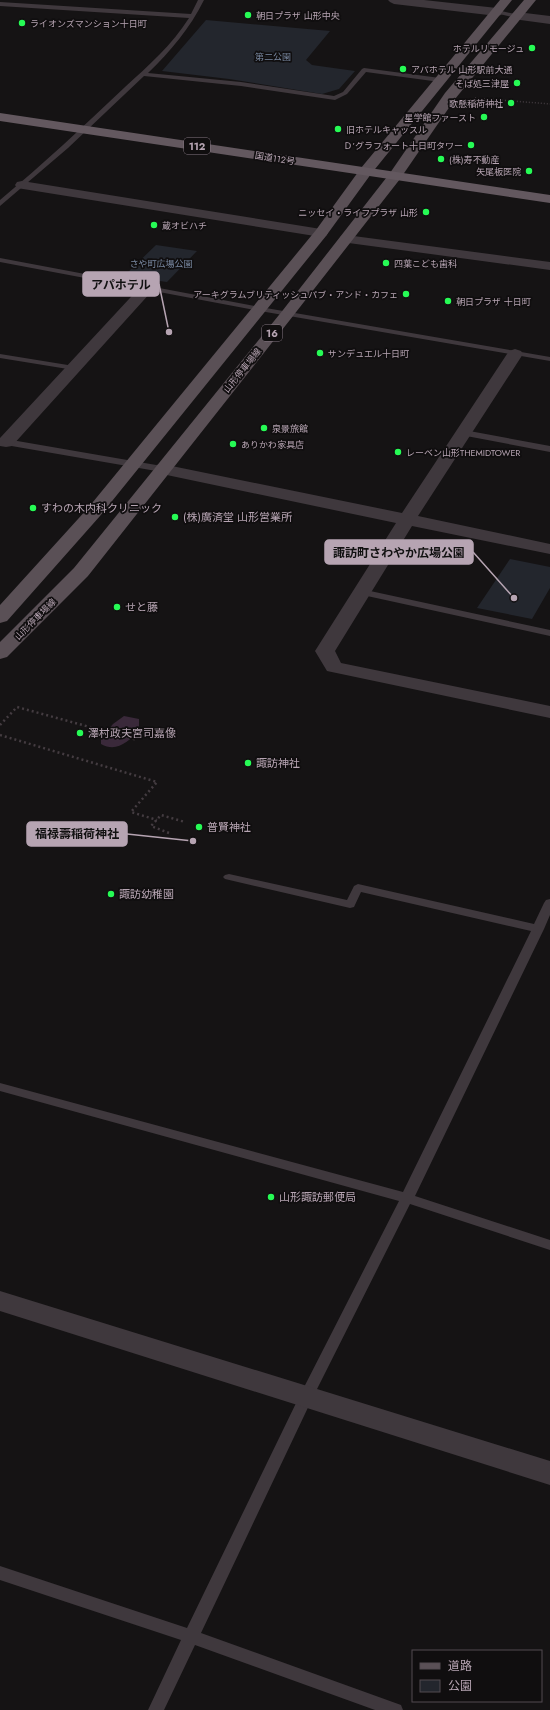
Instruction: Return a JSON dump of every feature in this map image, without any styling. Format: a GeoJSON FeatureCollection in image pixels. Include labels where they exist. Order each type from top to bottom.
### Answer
{"type":"FeatureCollection","features":[{"type":"Feature","properties":{"kind":"highway","name":"国道112号"},"geometry":{"type":"LineString","coordinates":[[1,119],[86,130],[550,199]]}},
{"type":"Feature","properties":{"kind":"main road","name":"山形停車場線"},"geometry":{"type":"LineString","coordinates":[[0,653],[81,572],[288,313],[395,176],[450,96],[530,0]]}},
{"type":"Feature","properties":{"kind":"main road","name":"16"},"geometry":{"type":"LineString","coordinates":[[0,618],[94,512],[321,233],[366,172],[440,80],[502,6]]}},
{"type":"Feature","properties":{"kind":"street"},"geometry":{"type":"LineString","coordinates":[[394,0],[502,6]]}},
{"type":"Feature","properties":{"kind":"street"},"geometry":{"type":"LineString","coordinates":[[517,16],[550,20]]}},
{"type":"Feature","properties":{"kind":"street"},"geometry":{"type":"LineString","coordinates":[[22,185],[321,233]]}},
{"type":"Feature","properties":{"kind":"street"},"geometry":{"type":"LineString","coordinates":[[346,239],[550,266]]}},
{"type":"Feature","properties":{"kind":"street"},"geometry":{"type":"LineString","coordinates":[[3,442],[74,368],[147,288]]}},
{"type":"Feature","properties":{"kind":"street"},"geometry":{"type":"LineString","coordinates":[[515,354],[407,520],[325,651],[334,667],[550,712]]}},
{"type":"Feature","properties":{"kind":"street"},"geometry":{"type":"LineString","coordinates":[[162,469],[550,549]]}},
{"type":"Feature","properties":{"kind":"street"},"geometry":{"type":"LineString","coordinates":[[0,1301],[550,1473]]}},
{"type":"Feature","properties":{"kind":"lane"},"geometry":{"type":"LineString","coordinates":[[0,204],[86,130],[171,46],[193,16],[201,0]]}},
{"type":"Feature","properties":{"kind":"lane"},"geometry":{"type":"LineString","coordinates":[[0,4],[193,16]]}},
{"type":"Feature","properties":{"kind":"lane"},"geometry":{"type":"LineString","coordinates":[[502,6],[517,16]]}},
{"type":"Feature","properties":{"kind":"lane"},"geometry":{"type":"LineString","coordinates":[[143,74],[241,84],[335,98],[345,93],[364,70],[440,80]]}},
{"type":"Feature","properties":{"kind":"lane"},"geometry":{"type":"LineString","coordinates":[[0,260],[260,309],[550,359]]}},
{"type":"Feature","properties":{"kind":"lane"},"geometry":{"type":"LineString","coordinates":[[0,356],[74,368]]}},
{"type":"Feature","properties":{"kind":"lane"},"geometry":{"type":"LineString","coordinates":[[464,433],[550,449]]}},
{"type":"Feature","properties":{"kind":"lane"},"geometry":{"type":"LineString","coordinates":[[3,442],[162,469]]}},
{"type":"Feature","properties":{"kind":"lane"},"geometry":{"type":"LineString","coordinates":[[361,592],[550,633]]}},
{"type":"Feature","properties":{"kind":"lane"},"geometry":{"type":"LineString","coordinates":[[229,877],[350,904],[358,888],[538,929]]}},
{"type":"Feature","properties":{"kind":"lane"},"geometry":{"type":"LineString","coordinates":[[156,1710],[306,1397],[407,1198],[550,903]]}},
{"type":"Feature","properties":{"kind":"lane"},"geometry":{"type":"LineString","coordinates":[[0,1087],[407,1198],[550,1245]]}},
{"type":"Feature","properties":{"kind":"lane"},"geometry":{"type":"LineString","coordinates":[[0,1573],[192,1637],[391,1709]]}},
{"type":"Feature","properties":{"kind":"path"},"geometry":{"type":"LineString","coordinates":[[450,96],[550,104]]}},
{"type":"Feature","properties":{"kind":"path"},"geometry":{"type":"LineString","coordinates":[[0,724],[17,707],[136,740]]}},
{"type":"Feature","properties":{"kind":"path"},"geometry":{"type":"LineString","coordinates":[[0,735],[157,782],[131,812],[156,820]]}},
{"type":"Feature","properties":{"kind":"path"},"geometry":{"type":"LineString","coordinates":[[169,832],[151,826],[161,815],[185,822]]}},
{"type":"Feature","properties":{"kind":"green space","name":"第二公園"},"geometry":{"type":"Polygon","coordinates":[[[206,20],[330,31],[306,60],[312,65],[355,71],[339,89],[322,94],[229,79],[162,71],[206,20]]]}},
{"type":"Feature","properties":{"kind":"green space","name":"さや町広場公園"},"geometry":{"type":"Polygon","coordinates":[[[156,245],[197,251],[167,282],[124,276],[156,245]]]}},
{"type":"Feature","properties":{"kind":"green space"},"geometry":{"type":"Polygon","coordinates":[[[510,559],[550,567],[550,588],[532,619],[477,608],[510,559]]]}},
{"type":"Feature","properties":{"kind":"shaded area"},"geometry":{"type":"Polygon","coordinates":[[[124,716],[139,719],[139,731],[122,745],[112,747],[101,744],[101,738],[113,724],[124,716]]]}},
{"type":"Feature","properties":{"kind":"place","name":"朝日プラザ 山形中央"},"geometry":{"type":"Point","coordinates":[248,15]}},
{"type":"Feature","properties":{"kind":"place","name":"ライオンズマンション十日町"},"geometry":{"type":"Point","coordinates":[22,23]}},
{"type":"Feature","properties":{"kind":"place","name":"ホテルリモージュ"},"geometry":{"type":"Point","coordinates":[532,48]}},
{"type":"Feature","properties":{"kind":"place","name":"アパホテル 山形駅前大通"},"geometry":{"type":"Point","coordinates":[403,69]}},
{"type":"Feature","properties":{"kind":"place","name":"そば処三津屋"},"geometry":{"type":"Point","coordinates":[517,83]}},
{"type":"Feature","properties":{"kind":"place","name":"歌懸稲荷神社"},"geometry":{"type":"Point","coordinates":[511,103]}},
{"type":"Feature","properties":{"kind":"place","name":"星学館ファースト"},"geometry":{"type":"Point","coordinates":[484,117]}},
{"type":"Feature","properties":{"kind":"place","name":"旧ホテルキャッスル"},"geometry":{"type":"Point","coordinates":[338,129]}},
{"type":"Feature","properties":{"kind":"place","name":"Ｄ’グラフォート十日町タワー"},"geometry":{"type":"Point","coordinates":[471,145]}},
{"type":"Feature","properties":{"kind":"place","name":"(株)寿不動産"},"geometry":{"type":"Point","coordinates":[441,159]}},
{"type":"Feature","properties":{"kind":"place","name":"矢尾板医院"},"geometry":{"type":"Point","coordinates":[529,171]}},
{"type":"Feature","properties":{"kind":"place","name":"ニッセイ・ライフプラザ 山形"},"geometry":{"type":"Point","coordinates":[426,212]}},
{"type":"Feature","properties":{"kind":"place","name":"蔵オビハチ"},"geometry":{"type":"Point","coordinates":[154,225]}},
{"type":"Feature","properties":{"kind":"place","name":"四葉こども歯科"},"geometry":{"type":"Point","coordinates":[386,263]}},
{"type":"Feature","properties":{"kind":"place","name":"アーキグラムブリティッシュパブ・アンド・カフェ"},"geometry":{"type":"Point","coordinates":[406,294]}},
{"type":"Feature","properties":{"kind":"place","name":"朝日プラザ 十日町"},"geometry":{"type":"Point","coordinates":[448,301]}},
{"type":"Feature","properties":{"kind":"place","name":"アパホテル"},"geometry":{"type":"Point","coordinates":[169,332]}},
{"type":"Feature","properties":{"kind":"place","name":"サンデュエル十日町"},"geometry":{"type":"Point","coordinates":[320,353]}},
{"type":"Feature","properties":{"kind":"place","name":"泉景旅館"},"geometry":{"type":"Point","coordinates":[264,428]}},
{"type":"Feature","properties":{"kind":"place","name":"ありかわ家具店"},"geometry":{"type":"Point","coordinates":[233,444]}},
{"type":"Feature","properties":{"kind":"place","name":"レーベン山形THEMIDTOWER"},"geometry":{"type":"Point","coordinates":[398,452]}},
{"type":"Feature","properties":{"kind":"place","name":"すわの木内科クリニック"},"geometry":{"type":"Point","coordinates":[33,508]}},
{"type":"Feature","properties":{"kind":"place","name":"(株)廣済堂 山形営業所"},"geometry":{"type":"Point","coordinates":[175,517]}},
{"type":"Feature","properties":{"kind":"place","name":"諏訪町さわやか広場公園"},"geometry":{"type":"Point","coordinates":[514,598]}},
{"type":"Feature","properties":{"kind":"place","name":"せと藤"},"geometry":{"type":"Point","coordinates":[117,607]}},
{"type":"Feature","properties":{"kind":"place","name":"澤村政夫宮司嘉像"},"geometry":{"type":"Point","coordinates":[80,733]}},
{"type":"Feature","properties":{"kind":"place","name":"諏訪神社"},"geometry":{"type":"Point","coordinates":[248,763]}},
{"type":"Feature","properties":{"kind":"place","name":"普賢神社"},"geometry":{"type":"Point","coordinates":[199,827]}},
{"type":"Feature","properties":{"kind":"place","name":"福禄壽稲荷神社"},"geometry":{"type":"Point","coordinates":[193,841]}},
{"type":"Feature","properties":{"kind":"place","name":"諏訪幼稚園"},"geometry":{"type":"Point","coordinates":[111,894]}},
{"type":"Feature","properties":{"kind":"place","name":"山形諏訪郵便局"},"geometry":{"type":"Point","coordinates":[271,1197]}}]}
